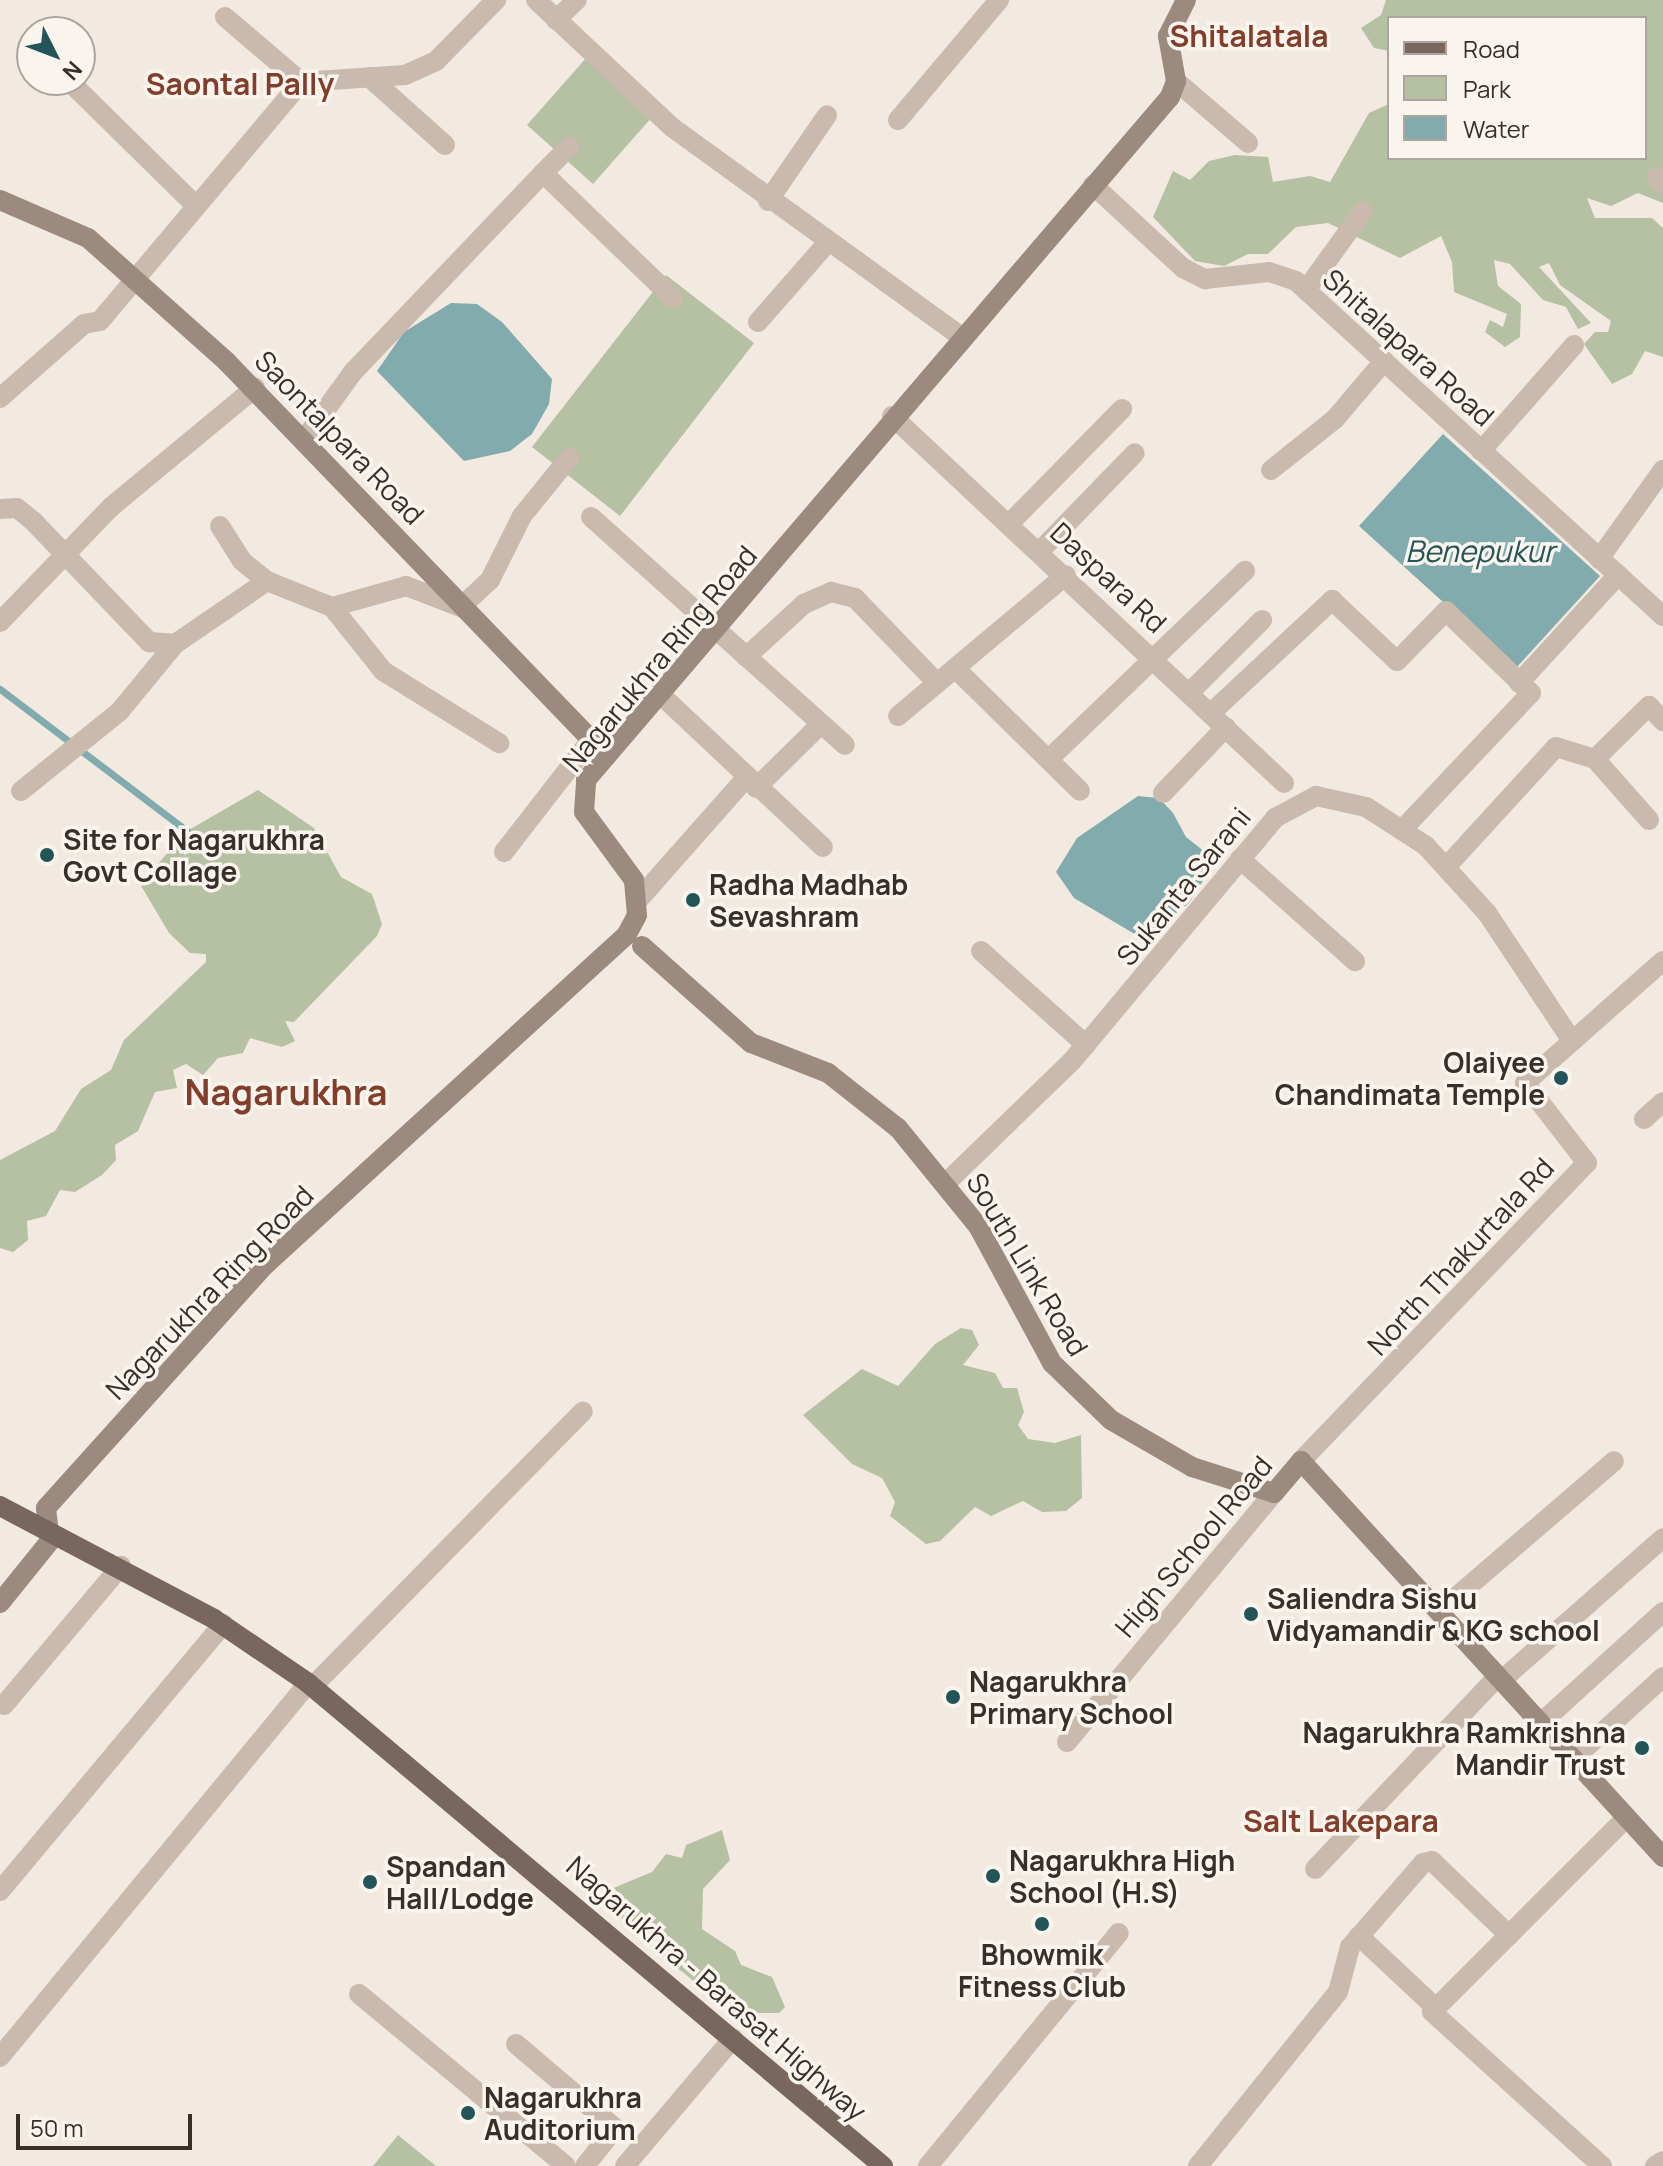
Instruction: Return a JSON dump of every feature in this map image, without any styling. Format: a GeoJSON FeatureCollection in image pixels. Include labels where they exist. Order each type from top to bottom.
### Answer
{"type":"FeatureCollection","features":[{"type":"Feature","properties":{"kind":"main road","name":"Nagarukhra - Barasat Highway"},"geometry":{"type":"LineString","coordinates":[[0,1506],[48,1526],[223,1624],[310,1684],[883,2166]]}},
{"type":"Feature","properties":{"kind":"street"},"geometry":{"type":"LineString","coordinates":[[225,17],[301,82],[405,75],[436,61],[496,0]]}},
{"type":"Feature","properties":{"kind":"street"},"geometry":{"type":"LineString","coordinates":[[536,0],[673,128],[768,201],[960,336]]}},
{"type":"Feature","properties":{"kind":"street"},"geometry":{"type":"LineString","coordinates":[[556,20],[577,0]]}},
{"type":"Feature","properties":{"kind":"street"},"geometry":{"type":"LineString","coordinates":[[898,120],[999,0]]}},
{"type":"Feature","properties":{"kind":"street"},"geometry":{"type":"LineString","coordinates":[[1186,0],[1168,36],[1176,81],[1248,143]]}},
{"type":"Feature","properties":{"kind":"street"},"geometry":{"type":"LineString","coordinates":[[369,77],[445,145]]}},
{"type":"Feature","properties":{"kind":"street","name":"Nagarukhra Ring Road"},"geometry":{"type":"LineString","coordinates":[[0,1603],[50,1541],[46,1508],[266,1264],[611,955],[638,907],[580,797],[607,756],[717,631],[960,336],[1093,185],[1176,81]]}},
{"type":"Feature","properties":{"kind":"street"},"geometry":{"type":"LineString","coordinates":[[0,398],[84,324],[100,321],[138,281],[195,205],[301,82]]}},
{"type":"Feature","properties":{"kind":"street"},"geometry":{"type":"LineString","coordinates":[[84,96],[195,205]]}},
{"type":"Feature","properties":{"kind":"street"},"geometry":{"type":"LineString","coordinates":[[768,201],[827,115]]}},
{"type":"Feature","properties":{"kind":"street"},"geometry":{"type":"LineString","coordinates":[[306,437],[353,372],[569,147]]}},
{"type":"Feature","properties":{"kind":"street"},"geometry":{"type":"LineString","coordinates":[[543,173],[673,298]]}},
{"type":"Feature","properties":{"kind":"street","name":"Shitalapara Road"},"geometry":{"type":"LineString","coordinates":[[1093,185],[1194,273],[1228,281],[1284,274],[1306,290],[1599,559],[1660,609]]}},
{"type":"Feature","properties":{"kind":"street","name":"Saontalpara Road"},"geometry":{"type":"LineString","coordinates":[[0,200],[88,238],[255,388],[306,437],[461,607],[607,756]]}},
{"type":"Feature","properties":{"kind":"street"},"geometry":{"type":"LineString","coordinates":[[1306,290],[1363,211]]}},
{"type":"Feature","properties":{"kind":"street"},"geometry":{"type":"LineString","coordinates":[[758,322],[828,242]]}},
{"type":"Feature","properties":{"kind":"street"},"geometry":{"type":"LineString","coordinates":[[1481,451],[1574,345]]}},
{"type":"Feature","properties":{"kind":"street"},"geometry":{"type":"LineString","coordinates":[[1271,470],[1335,419],[1384,361]]}},
{"type":"Feature","properties":{"kind":"street"},"geometry":{"type":"LineString","coordinates":[[0,622],[60,557],[255,388]]}},
{"type":"Feature","properties":{"kind":"street"},"geometry":{"type":"LineString","coordinates":[[1010,523],[1122,409]]}},
{"type":"Feature","properties":{"kind":"street","name":"Daspara Rd"},"geometry":{"type":"LineString","coordinates":[[892,416],[1066,575],[1284,783]]}},
{"type":"Feature","properties":{"kind":"street"},"geometry":{"type":"LineString","coordinates":[[1040,551],[1135,453]]}},
{"type":"Feature","properties":{"kind":"street"},"geometry":{"type":"LineString","coordinates":[[332,607],[406,586],[461,607],[490,580],[522,516],[569,458]]}},
{"type":"Feature","properties":{"kind":"street"},"geometry":{"type":"LineString","coordinates":[[1599,559],[1663,470]]}},
{"type":"Feature","properties":{"kind":"street"},"geometry":{"type":"LineString","coordinates":[[0,509],[17,508],[60,557],[149,642],[175,644]]}},
{"type":"Feature","properties":{"kind":"street"},"geometry":{"type":"LineString","coordinates":[[591,517],[845,745]]}},
{"type":"Feature","properties":{"kind":"street"},"geometry":{"type":"LineString","coordinates":[[220,526],[242,561],[267,581],[332,607],[383,671],[499,743]]}},
{"type":"Feature","properties":{"kind":"street"},"geometry":{"type":"LineString","coordinates":[[1051,757],[1245,571]]}},
{"type":"Feature","properties":{"kind":"street"},"geometry":{"type":"LineString","coordinates":[[898,716],[1066,575]]}},
{"type":"Feature","properties":{"kind":"street"},"geometry":{"type":"LineString","coordinates":[[1519,683],[1618,575]]}},
{"type":"Feature","properties":{"kind":"street"},"geometry":{"type":"LineString","coordinates":[[21,791],[120,711],[175,644],[267,581]]}},
{"type":"Feature","properties":{"kind":"street"},"geometry":{"type":"LineString","coordinates":[[746,657],[804,604],[831,592],[855,598],[937,683]]}},
{"type":"Feature","properties":{"kind":"street"},"geometry":{"type":"LineString","coordinates":[[1211,713],[1332,600],[1397,661],[1446,611],[1531,693],[1404,828]]}},
{"type":"Feature","properties":{"kind":"street"},"geometry":{"type":"LineString","coordinates":[[1190,692],[1262,620]]}},
{"type":"Feature","properties":{"kind":"street"},"geometry":{"type":"LineString","coordinates":[[955,668],[1051,757],[1080,791]]}},
{"type":"Feature","properties":{"kind":"street"},"geometry":{"type":"LineString","coordinates":[[661,695],[751,783],[823,847]]}},
{"type":"Feature","properties":{"kind":"street"},"geometry":{"type":"LineString","coordinates":[[1595,759],[1649,706],[1663,721]]}},
{"type":"Feature","properties":{"kind":"street"},"geometry":{"type":"LineString","coordinates":[[611,955],[642,946],[638,907],[751,783],[821,724]]}},
{"type":"Feature","properties":{"kind":"street"},"geometry":{"type":"LineString","coordinates":[[1163,793],[1226,727]]}},
{"type":"Feature","properties":{"kind":"street"},"geometry":{"type":"LineString","coordinates":[[504,852],[591,740]]}},
{"type":"Feature","properties":{"kind":"street"},"geometry":{"type":"LineString","coordinates":[[1447,866],[1556,747],[1595,759],[1649,820]]}},
{"type":"Feature","properties":{"kind":"street"},"geometry":{"type":"LineString","coordinates":[[1275,818],[1284,783],[1316,796],[1366,807],[1404,828],[1447,866],[1572,1041],[1663,961]]}},
{"type":"Feature","properties":{"kind":"street","name":"Sukanta Sarani"},"geometry":{"type":"LineString","coordinates":[[946,1183],[1086,1045],[1275,818],[1316,796]]}},
{"type":"Feature","properties":{"kind":"street"},"geometry":{"type":"LineString","coordinates":[[1240,859],[1355,961]]}},
{"type":"Feature","properties":{"kind":"street","name":"South Link Road"},"geometry":{"type":"LineString","coordinates":[[642,946],[751,1043],[859,1094],[946,1183],[1075,1391],[1148,1445],[1274,1493]]}},
{"type":"Feature","properties":{"kind":"street"},"geometry":{"type":"LineString","coordinates":[[981,951],[1086,1045]]}},
{"type":"Feature","properties":{"kind":"street","name":"North Thakurtala Rd"},"geometry":{"type":"LineString","coordinates":[[1301,1461],[1587,1163],[1525,1083],[1572,1041]]}},
{"type":"Feature","properties":{"kind":"street"},"geometry":{"type":"LineString","coordinates":[[1644,1119],[1663,1102]]}},
{"type":"Feature","properties":{"kind":"street"},"geometry":{"type":"LineString","coordinates":[[0,2057],[310,1684],[583,1411]]}},
{"type":"Feature","properties":{"kind":"street"},"geometry":{"type":"LineString","coordinates":[[1301,1461],[1441,1610],[1663,1857]]}},
{"type":"Feature","properties":{"kind":"street","name":"High School Road"},"geometry":{"type":"LineString","coordinates":[[1067,1742],[1301,1461]]}},
{"type":"Feature","properties":{"kind":"street"},"geometry":{"type":"LineString","coordinates":[[1441,1610],[1614,1461]]}},
{"type":"Feature","properties":{"kind":"street"},"geometry":{"type":"LineString","coordinates":[[1315,1869],[1501,1677],[1663,1538]]}},
{"type":"Feature","properties":{"kind":"street"},"geometry":{"type":"LineString","coordinates":[[4,1705],[121,1566]]}},
{"type":"Feature","properties":{"kind":"street"},"geometry":{"type":"LineString","coordinates":[[1541,1723],[1663,1612]]}},
{"type":"Feature","properties":{"kind":"street"},"geometry":{"type":"LineString","coordinates":[[0,1891],[223,1624]]}},
{"type":"Feature","properties":{"kind":"street"},"geometry":{"type":"LineString","coordinates":[[1573,1759],[1663,1677]]}},
{"type":"Feature","properties":{"kind":"street"},"geometry":{"type":"LineString","coordinates":[[1602,2166],[1432,2012],[1626,1818]]}},
{"type":"Feature","properties":{"kind":"street"},"geometry":{"type":"LineString","coordinates":[[1198,2166],[1338,1992],[1359,1936],[1427,1861],[1509,1935]]}},
{"type":"Feature","properties":{"kind":"street"},"geometry":{"type":"LineString","coordinates":[[928,2166],[1119,1933]]}},
{"type":"Feature","properties":{"kind":"street"},"geometry":{"type":"LineString","coordinates":[[1359,1936],[1436,2008]]}},
{"type":"Feature","properties":{"kind":"street"},"geometry":{"type":"LineString","coordinates":[[359,1994],[566,2166]]}},
{"type":"Feature","properties":{"kind":"street"},"geometry":{"type":"LineString","coordinates":[[629,2165],[733,2038]]}},
{"type":"Feature","properties":{"kind":"street"},"geometry":{"type":"LineString","coordinates":[[516,2044],[615,2128],[585,2166]]}},
{"type":"Feature","properties":{"kind":"street"},"geometry":{"type":"LineString","coordinates":[[1655,2166],[1663,2161]]}},
{"type":"Feature","properties":{"kind":"green space"},"geometry":{"type":"Polygon","coordinates":[[[1386,0],[1663,0],[1663,203],[1638,193],[1611,206],[1587,198],[1595,218],[1652,218],[1663,228],[1663,357],[1645,351],[1632,374],[1612,384],[1584,344],[1595,332],[1608,332],[1611,321],[1560,285],[1549,263],[1539,267],[1591,323],[1578,329],[1566,307],[1543,300],[1510,264],[1494,260],[1498,286],[1521,304],[1520,337],[1505,347],[1485,332],[1490,320],[1503,327],[1507,314],[1454,292],[1452,262],[1441,236],[1400,258],[1328,223],[1296,227],[1268,254],[1248,254],[1224,266],[1195,261],[1153,217],[1173,171],[1190,180],[1209,161],[1235,155],[1268,157],[1273,182],[1310,176],[1330,182],[1369,113],[1387,105],[1387,160],[1647,160],[1647,16],[1387,16],[1387,51],[1374,48],[1361,28],[1381,15],[1386,0]]]}},
{"type":"Feature","properties":{"kind":"green space"},"geometry":{"type":"Polygon","coordinates":[[[587,57],[653,116],[593,184],[527,125],[587,57]]]}},
{"type":"Feature","properties":{"kind":"green space"},"geometry":{"type":"Polygon","coordinates":[[[666,275],[754,343],[620,516],[532,447],[666,275]]]}},
{"type":"Feature","properties":{"kind":"green space"},"geometry":{"type":"Polygon","coordinates":[[[258,790],[314,828],[341,877],[372,894],[382,924],[377,936],[294,1022],[285,1021],[295,1041],[282,1047],[250,1038],[243,1053],[218,1058],[203,1075],[186,1064],[173,1070],[177,1088],[155,1092],[138,1131],[115,1145],[116,1160],[102,1175],[75,1192],[60,1190],[46,1216],[27,1221],[28,1240],[13,1252],[0,1248],[0,1160],[55,1131],[81,1089],[111,1070],[124,1040],[206,962],[206,954],[190,953],[169,933],[140,884],[187,831],[258,790]]]}},
{"type":"Feature","properties":{"kind":"green space"},"geometry":{"type":"Polygon","coordinates":[[[961,1328],[972,1330],[979,1345],[963,1365],[995,1373],[1003,1388],[1017,1388],[1024,1412],[1018,1425],[1028,1439],[1055,1443],[1081,1435],[1082,1498],[1066,1511],[1042,1512],[1023,1501],[991,1516],[975,1507],[940,1541],[926,1544],[890,1516],[895,1502],[882,1478],[852,1464],[803,1415],[862,1369],[898,1386],[935,1344],[961,1328]]]}},
{"type":"Feature","properties":{"kind":"green space"},"geometry":{"type":"Polygon","coordinates":[[[722,1830],[730,1860],[703,1889],[702,1929],[735,1951],[741,1965],[772,1977],[785,2007],[779,2013],[740,2013],[707,1992],[663,1956],[659,1939],[623,1920],[609,1900],[611,1889],[652,1872],[666,1854],[682,1858],[686,1845],[722,1830]]]}},
{"type":"Feature","properties":{"kind":"green space"},"geometry":{"type":"Polygon","coordinates":[[[398,2135],[436,2166],[373,2166],[398,2135]]]}},
{"type":"Feature","properties":{"kind":"water"},"geometry":{"type":"Polygon","coordinates":[[[451,303],[477,304],[502,322],[552,379],[549,404],[532,434],[510,451],[464,461],[377,371],[404,332],[451,303]]]}},
{"type":"Feature","properties":{"kind":"water","name":"Benepukur"},"geometry":{"type":"Polygon","coordinates":[[[1443,434],[1600,576],[1516,668],[1359,526],[1443,434]]]}},
{"type":"Feature","properties":{"kind":"water"},"geometry":{"type":"Polygon","coordinates":[[[1138,796],[1159,798],[1173,813],[1186,837],[1205,852],[1209,871],[1189,903],[1143,939],[1074,898],[1056,872],[1077,838],[1138,796]]]}},
{"type":"Feature","properties":{"kind":"waterway"},"geometry":{"type":"LineString","coordinates":[[0,689],[187,831]]}},
{"type":"Feature","properties":{"kind":"place","name":"Site for Nagarukhra Govt Collage"},"geometry":{"type":"Point","coordinates":[47,855]}},
{"type":"Feature","properties":{"kind":"place","name":"Radha Madhab Sevashram"},"geometry":{"type":"Point","coordinates":[693,900]}},
{"type":"Feature","properties":{"kind":"place","name":"Olaiyee Chandimata Temple"},"geometry":{"type":"Point","coordinates":[1561,1078]}},
{"type":"Feature","properties":{"kind":"place","name":"Saliendra Sishu Vidyamandir & KG school"},"geometry":{"type":"Point","coordinates":[1251,1614]}},
{"type":"Feature","properties":{"kind":"place","name":"Nagarukhra Primary School"},"geometry":{"type":"Point","coordinates":[953,1697]}},
{"type":"Feature","properties":{"kind":"place","name":"Nagarukhra Ramkrishna Mandir Trust"},"geometry":{"type":"Point","coordinates":[1642,1748]}},
{"type":"Feature","properties":{"kind":"place","name":"Nagarukhra High School (H.S)"},"geometry":{"type":"Point","coordinates":[993,1876]}},
{"type":"Feature","properties":{"kind":"place","name":"Spandan Hall/Lodge"},"geometry":{"type":"Point","coordinates":[370,1882]}},
{"type":"Feature","properties":{"kind":"place","name":"Bhowmik Fitness Club"},"geometry":{"type":"Point","coordinates":[1042,1924]}},
{"type":"Feature","properties":{"kind":"place","name":"Nagarukhra Auditorium"},"geometry":{"type":"Point","coordinates":[468,2113]}},
{"type":"Feature","properties":{"kind":"district","name":"Shitalatala"},"geometry":{"type":"Point","coordinates":[1249,36]}},
{"type":"Feature","properties":{"kind":"district","name":"Saontal Pally"},"geometry":{"type":"Point","coordinates":[240,84]}},
{"type":"Feature","properties":{"kind":"district","name":"Nagarukhra"},"geometry":{"type":"Point","coordinates":[286,1092]}},
{"type":"Feature","properties":{"kind":"district","name":"Salt Lakepara"},"geometry":{"type":"Point","coordinates":[1341,1821]}}]}
